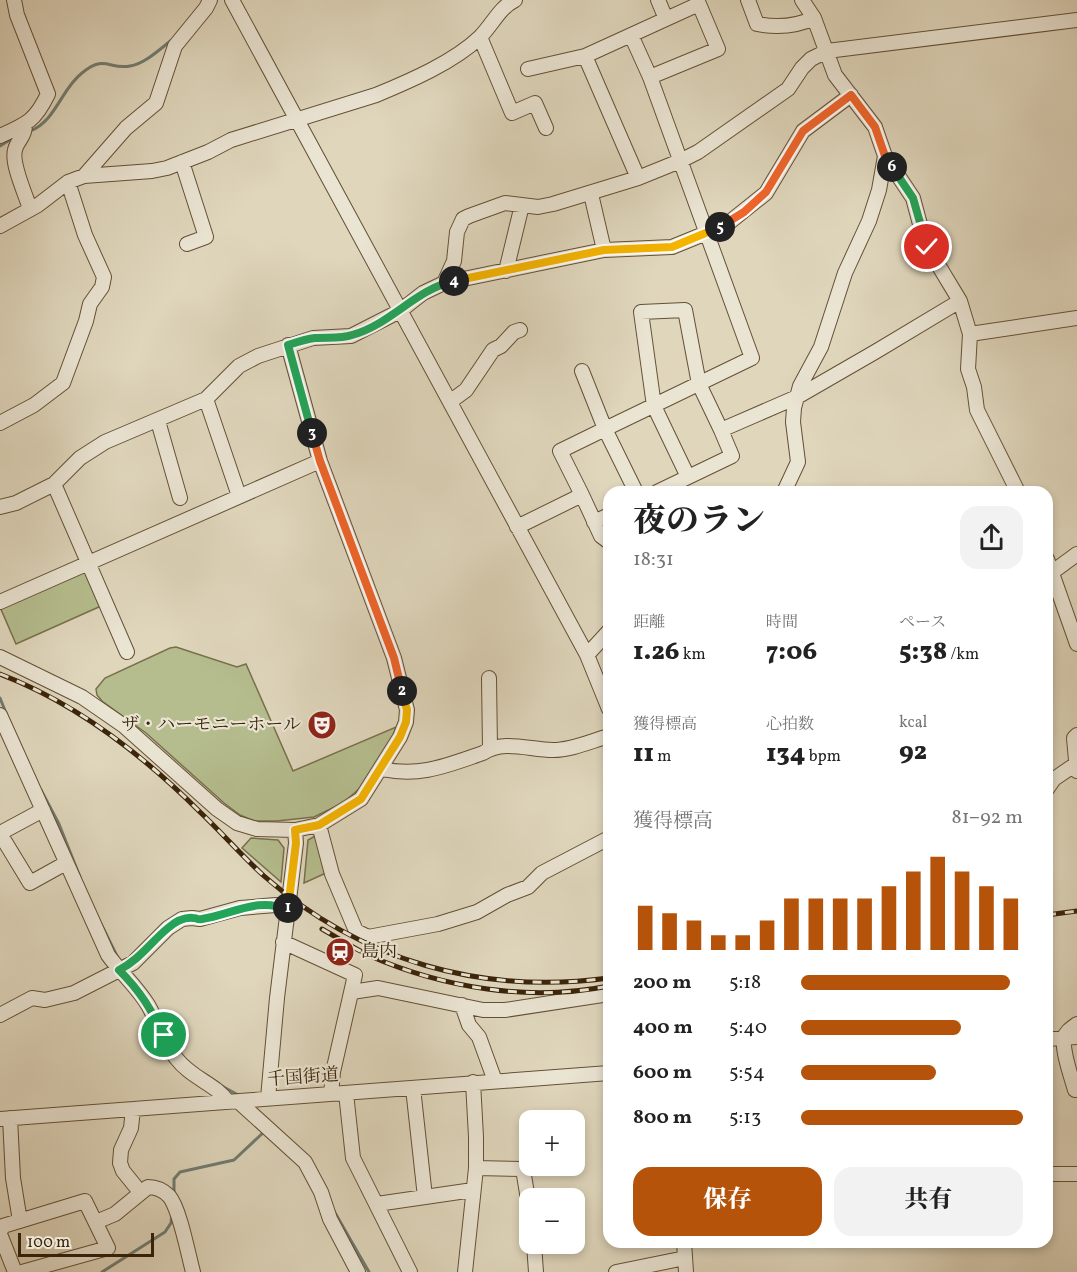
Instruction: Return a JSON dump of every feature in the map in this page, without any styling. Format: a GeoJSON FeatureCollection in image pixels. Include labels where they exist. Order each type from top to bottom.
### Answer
{"type":"FeatureCollection","features":[{"type":"Feature","properties":{"kind":"street"},"geometry":{"type":"LineString","coordinates":[[14,0],[17,15],[48,94],[40,112],[25,130],[15,149],[14,160],[30,209]]}},
{"type":"Feature","properties":{"kind":"street"},"geometry":{"type":"LineString","coordinates":[[84,176],[126,128],[156,103],[175,46],[210,0]]}},
{"type":"Feature","properties":{"kind":"street"},"geometry":{"type":"LineString","coordinates":[[232,0],[587,655],[603,694]]}},
{"type":"Feature","properties":{"kind":"street"},"geometry":{"type":"LineString","coordinates":[[0,226],[30,209],[68,182],[84,176],[152,171],[208,152],[231,140],[299,121],[399,86],[446,62],[480,37],[505,6],[515,0]]}},
{"type":"Feature","properties":{"kind":"street"},"geometry":{"type":"LineString","coordinates":[[657,0],[666,19]]}},
{"type":"Feature","properties":{"kind":"street"},"geometry":{"type":"LineString","coordinates":[[748,0],[757,24],[784,27],[804,23],[814,18]]}},
{"type":"Feature","properties":{"kind":"street"},"geometry":{"type":"LineString","coordinates":[[802,0],[814,18],[836,75],[875,127],[885,156],[913,198],[926,243],[960,301],[970,334],[968,369],[974,387],[977,410],[1015,486]]}},
{"type":"Feature","properties":{"kind":"street"},"geometry":{"type":"LineString","coordinates":[[528,69],[585,56],[699,4],[718,49],[650,77]]}},
{"type":"Feature","properties":{"kind":"street"},"geometry":{"type":"LineString","coordinates":[[444,284],[454,261],[457,232],[463,219],[505,203],[538,207],[591,194],[638,178],[698,152],[788,89],[811,59],[827,51],[1077,20]]}},
{"type":"Feature","properties":{"kind":"street"},"geometry":{"type":"LineString","coordinates":[[603,538],[560,451],[752,358],[650,77],[632,35]]}},
{"type":"Feature","properties":{"kind":"street"},"geometry":{"type":"LineString","coordinates":[[480,37],[512,113],[535,103],[546,128]]}},
{"type":"Feature","properties":{"kind":"street"},"geometry":{"type":"LineString","coordinates":[[585,56],[638,178]]}},
{"type":"Feature","properties":{"kind":"street"},"geometry":{"type":"LineString","coordinates":[[0,507],[16,503],[54,484],[80,458],[105,442],[206,399],[238,366],[258,356],[313,338],[351,336],[400,310],[423,293],[444,284],[604,250],[672,247],[726,225],[766,192],[803,131],[851,95]]}},
{"type":"Feature","properties":{"kind":"street"},"geometry":{"type":"LineString","coordinates":[[0,136],[25,130]]}},
{"type":"Feature","properties":{"kind":"street"},"geometry":{"type":"LineString","coordinates":[[787,486],[798,462],[793,422],[800,386],[821,347],[845,273],[869,221],[879,190],[885,156]]}},
{"type":"Feature","properties":{"kind":"street"},"geometry":{"type":"LineString","coordinates":[[182,162],[206,237],[187,244]]}},
{"type":"Feature","properties":{"kind":"street"},"geometry":{"type":"LineString","coordinates":[[0,423],[34,405],[63,383],[90,304],[102,287],[104,277],[85,235],[68,182]]}},
{"type":"Feature","properties":{"kind":"street"},"geometry":{"type":"LineString","coordinates":[[591,194],[604,250]]}},
{"type":"Feature","properties":{"kind":"street"},"geometry":{"type":"LineString","coordinates":[[506,271],[522,206]]}},
{"type":"Feature","properties":{"kind":"street"},"geometry":{"type":"LineString","coordinates":[[721,430],[797,397],[960,301]]}},
{"type":"Feature","properties":{"kind":"street"},"geometry":{"type":"LineString","coordinates":[[669,486],[732,456],[699,384],[685,310],[641,312],[654,406],[688,477]]}},
{"type":"Feature","properties":{"kind":"street"},"geometry":{"type":"LineString","coordinates":[[970,334],[1077,318]]}},
{"type":"Feature","properties":{"kind":"street"},"geometry":{"type":"LineString","coordinates":[[451,401],[466,390],[493,350],[501,346],[514,332],[520,330]]}},
{"type":"Feature","properties":{"kind":"street"},"geometry":{"type":"LineString","coordinates":[[0,657],[82,697],[124,726],[237,823],[257,829],[295,830],[319,825],[361,799],[400,737],[406,722],[407,710],[394,658],[320,461],[288,345]]}},
{"type":"Feature","properties":{"kind":"street"},"geometry":{"type":"LineString","coordinates":[[582,371],[605,429],[633,486]]}},
{"type":"Feature","properties":{"kind":"street"},"geometry":{"type":"LineString","coordinates":[[206,399],[239,496]]}},
{"type":"Feature","properties":{"kind":"street"},"geometry":{"type":"LineString","coordinates":[[158,420],[180,498]]}},
{"type":"Feature","properties":{"kind":"street"},"geometry":{"type":"LineString","coordinates":[[0,602],[320,461]]}},
{"type":"Feature","properties":{"kind":"street"},"geometry":{"type":"LineString","coordinates":[[54,484],[127,652]]}},
{"type":"Feature","properties":{"kind":"street"},"geometry":{"type":"LineString","coordinates":[[517,527],[582,495]]}},
{"type":"Feature","properties":{"kind":"street"},"geometry":{"type":"LineString","coordinates":[[594,522],[603,518]]}},
{"type":"Feature","properties":{"kind":"street"},"geometry":{"type":"LineString","coordinates":[[1053,567],[1077,554]]}},
{"type":"Feature","properties":{"kind":"street"},"geometry":{"type":"LineString","coordinates":[[1053,580],[1077,644]]}},
{"type":"Feature","properties":{"kind":"street"},"geometry":{"type":"LineString","coordinates":[[587,655],[603,638]]}},
{"type":"Feature","properties":{"kind":"street"},"geometry":{"type":"LineString","coordinates":[[489,678],[490,748]]}},
{"type":"Feature","properties":{"kind":"street"},"geometry":{"type":"LineString","coordinates":[[0,715],[108,955],[123,968],[149,1006],[175,1058],[193,1076],[240,1101],[305,1162],[321,1192],[330,1219],[358,1272]]}},
{"type":"Feature","properties":{"kind":"street"},"geometry":{"type":"LineString","coordinates":[[1053,780],[1076,767],[1074,738],[1077,735]]}},
{"type":"Feature","properties":{"kind":"street"},"geometry":{"type":"LineString","coordinates":[[381,769],[406,773],[427,770],[501,746],[554,750],[576,747],[603,738]]}},
{"type":"Feature","properties":{"kind":"street"},"geometry":{"type":"LineString","coordinates":[[43,810],[4,831],[2,837],[30,883],[66,864]]}},
{"type":"Feature","properties":{"kind":"street"},"geometry":{"type":"LineString","coordinates":[[319,825],[332,874],[356,931],[368,937],[438,924],[477,912],[507,895],[528,887],[542,873],[603,841]]}},
{"type":"Feature","properties":{"kind":"street"},"geometry":{"type":"LineString","coordinates":[[268,1098],[283,942],[296,843],[295,830]]}},
{"type":"Feature","properties":{"kind":"street"},"geometry":{"type":"LineString","coordinates":[[0,1015],[32,998],[45,1000],[74,993],[133,963],[168,928],[182,919],[200,919],[240,908],[276,905],[287,910]]}},
{"type":"Feature","properties":{"kind":"street"},"geometry":{"type":"LineString","coordinates":[[283,942],[355,975],[333,1072],[331,1094]]}},
{"type":"Feature","properties":{"kind":"street"},"geometry":{"type":"LineString","coordinates":[[352,992],[378,988],[483,1010],[505,1010],[603,995]]}},
{"type":"Feature","properties":{"kind":"street"},"geometry":{"type":"LineString","coordinates":[[462,1005],[469,1025],[479,1037],[495,1081]]}},
{"type":"Feature","properties":{"kind":"street"},"geometry":{"type":"LineString","coordinates":[[1074,1090],[1066,1055],[1071,1038],[1068,1031],[1077,1024]]}},
{"type":"Feature","properties":{"kind":"street"},"geometry":{"type":"LineString","coordinates":[[1053,1039],[1071,1038]]}},
{"type":"Feature","properties":{"kind":"street","name":"千国街道"},"geometry":{"type":"LineString","coordinates":[[5,1119],[603,1072]]}},
{"type":"Feature","properties":{"kind":"street"},"geometry":{"type":"LineString","coordinates":[[465,1272],[476,1168],[473,1082]]}},
{"type":"Feature","properties":{"kind":"street"},"geometry":{"type":"LineString","coordinates":[[413,1088],[425,1197]]}},
{"type":"Feature","properties":{"kind":"street"},"geometry":{"type":"LineString","coordinates":[[346,1093],[354,1158],[410,1272]]}},
{"type":"Feature","properties":{"kind":"street"},"geometry":{"type":"LineString","coordinates":[[133,1109],[131,1128],[125,1137],[120,1163],[123,1171],[140,1192]]}},
{"type":"Feature","properties":{"kind":"street"},"geometry":{"type":"LineString","coordinates":[[5,1119],[7,1156],[20,1221]]}},
{"type":"Feature","properties":{"kind":"street"},"geometry":{"type":"LineString","coordinates":[[476,1168],[523,1169],[526,1188]]}},
{"type":"Feature","properties":{"kind":"street"},"geometry":{"type":"LineString","coordinates":[[1053,1174],[1077,1174]]}},
{"type":"Feature","properties":{"kind":"street"},"geometry":{"type":"LineString","coordinates":[[96,1222],[115,1214],[148,1187],[154,1187],[171,1198],[193,1272]]}},
{"type":"Feature","properties":{"kind":"street"},"geometry":{"type":"LineString","coordinates":[[377,1204],[473,1190]]}},
{"type":"Feature","properties":{"kind":"street"},"geometry":{"type":"LineString","coordinates":[[15,1272],[0,1233],[3,1226],[85,1201],[108,1248],[22,1272]]}},
{"type":"Feature","properties":{"kind":"street"},"geometry":{"type":"LineString","coordinates":[[616,1272],[686,1265],[685,1248]]}},
{"type":"Feature","properties":{"kind":"street"},"geometry":{"type":"LineString","coordinates":[[535,1254],[536,1272]]}},
{"type":"Feature","properties":{"kind":"green space"},"geometry":{"type":"Polygon","coordinates":[[[79,572],[86,573],[101,606],[16,644],[0,607],[79,572]]]}},
{"type":"Feature","properties":{"kind":"green space"},"geometry":{"type":"Polygon","coordinates":[[[176,647],[237,667],[246,664],[293,771],[396,727],[393,736],[360,788],[343,803],[314,817],[254,821],[240,815],[224,803],[146,733],[97,695],[96,689],[105,678],[176,647]]]}},
{"type":"Feature","properties":{"kind":"green space"},"geometry":{"type":"Polygon","coordinates":[[[317,835],[326,873],[304,883],[308,840],[317,835]]]}},
{"type":"Feature","properties":{"kind":"green space"},"geometry":{"type":"Polygon","coordinates":[[[251,838],[278,840],[284,848],[281,882],[242,848],[251,838]]]}},
{"type":"Feature","properties":{"kind":"waterway"},"geometry":{"type":"LineString","coordinates":[[30,131],[46,120],[69,87],[90,67],[102,63],[123,67],[136,65],[173,39]]}},
{"type":"Feature","properties":{"kind":"waterway"},"geometry":{"type":"LineString","coordinates":[[0,146],[16,136]]}},
{"type":"Feature","properties":{"kind":"waterway"},"geometry":{"type":"LineString","coordinates":[[0,698],[6,713]]}},
{"type":"Feature","properties":{"kind":"waterway"},"geometry":{"type":"LineString","coordinates":[[41,790],[59,824],[80,877]]}},
{"type":"Feature","properties":{"kind":"waterway"},"geometry":{"type":"LineString","coordinates":[[101,924],[117,956]]}},
{"type":"Feature","properties":{"kind":"waterway"},"geometry":{"type":"LineString","coordinates":[[220,1085],[240,1096]]}},
{"type":"Feature","properties":{"kind":"waterway"},"geometry":{"type":"LineString","coordinates":[[174,1196],[174,1179],[180,1172],[234,1160],[265,1131]]}},
{"type":"Feature","properties":{"kind":"waterway"},"geometry":{"type":"LineString","coordinates":[[334,1211],[369,1272]]}},
{"type":"Feature","properties":{"kind":"waterway"},"geometry":{"type":"LineString","coordinates":[[102,1272],[165,1232],[171,1223],[172,1214]]}},
{"type":"Feature","properties":{"kind":"railway"},"geometry":{"type":"LineString","coordinates":[[0,674],[55,700],[107,732],[178,791],[264,876],[301,905],[341,930],[382,950],[425,965],[469,976],[515,981],[561,982],[603,978]]}},
{"type":"Feature","properties":{"kind":"railway"},"geometry":{"type":"LineString","coordinates":[[1053,914],[1077,911]]}},
{"type":"Feature","properties":{"kind":"railway"},"geometry":{"type":"LineString","coordinates":[[322,929],[370,956],[398,967],[457,984],[487,989],[548,993],[603,987]]}},
{"type":"Feature","properties":{"kind":"place","name":"ザ・ハーモニーホール"},"geometry":{"type":"Point","coordinates":[322,725]}},
{"type":"Feature","properties":{"kind":"place","name":"島内"},"geometry":{"type":"Point","coordinates":[340,952]}},
{"type":"Feature","properties":{"kind":"route"},"geometry":{"type":"LineString","coordinates":[[164,1035],[136,987],[119,970],[133,963],[168,928],[182,919],[200,919],[240,908],[276,905],[287,910],[296,843],[295,830],[319,825],[361,799],[400,737],[406,722],[407,710],[394,658],[320,461],[288,345],[313,338],[351,336],[400,310],[423,293],[444,284],[604,250],[672,247],[726,225],[766,192],[803,131],[851,95],[875,127],[885,156],[913,198],[927,247]]}}]}
